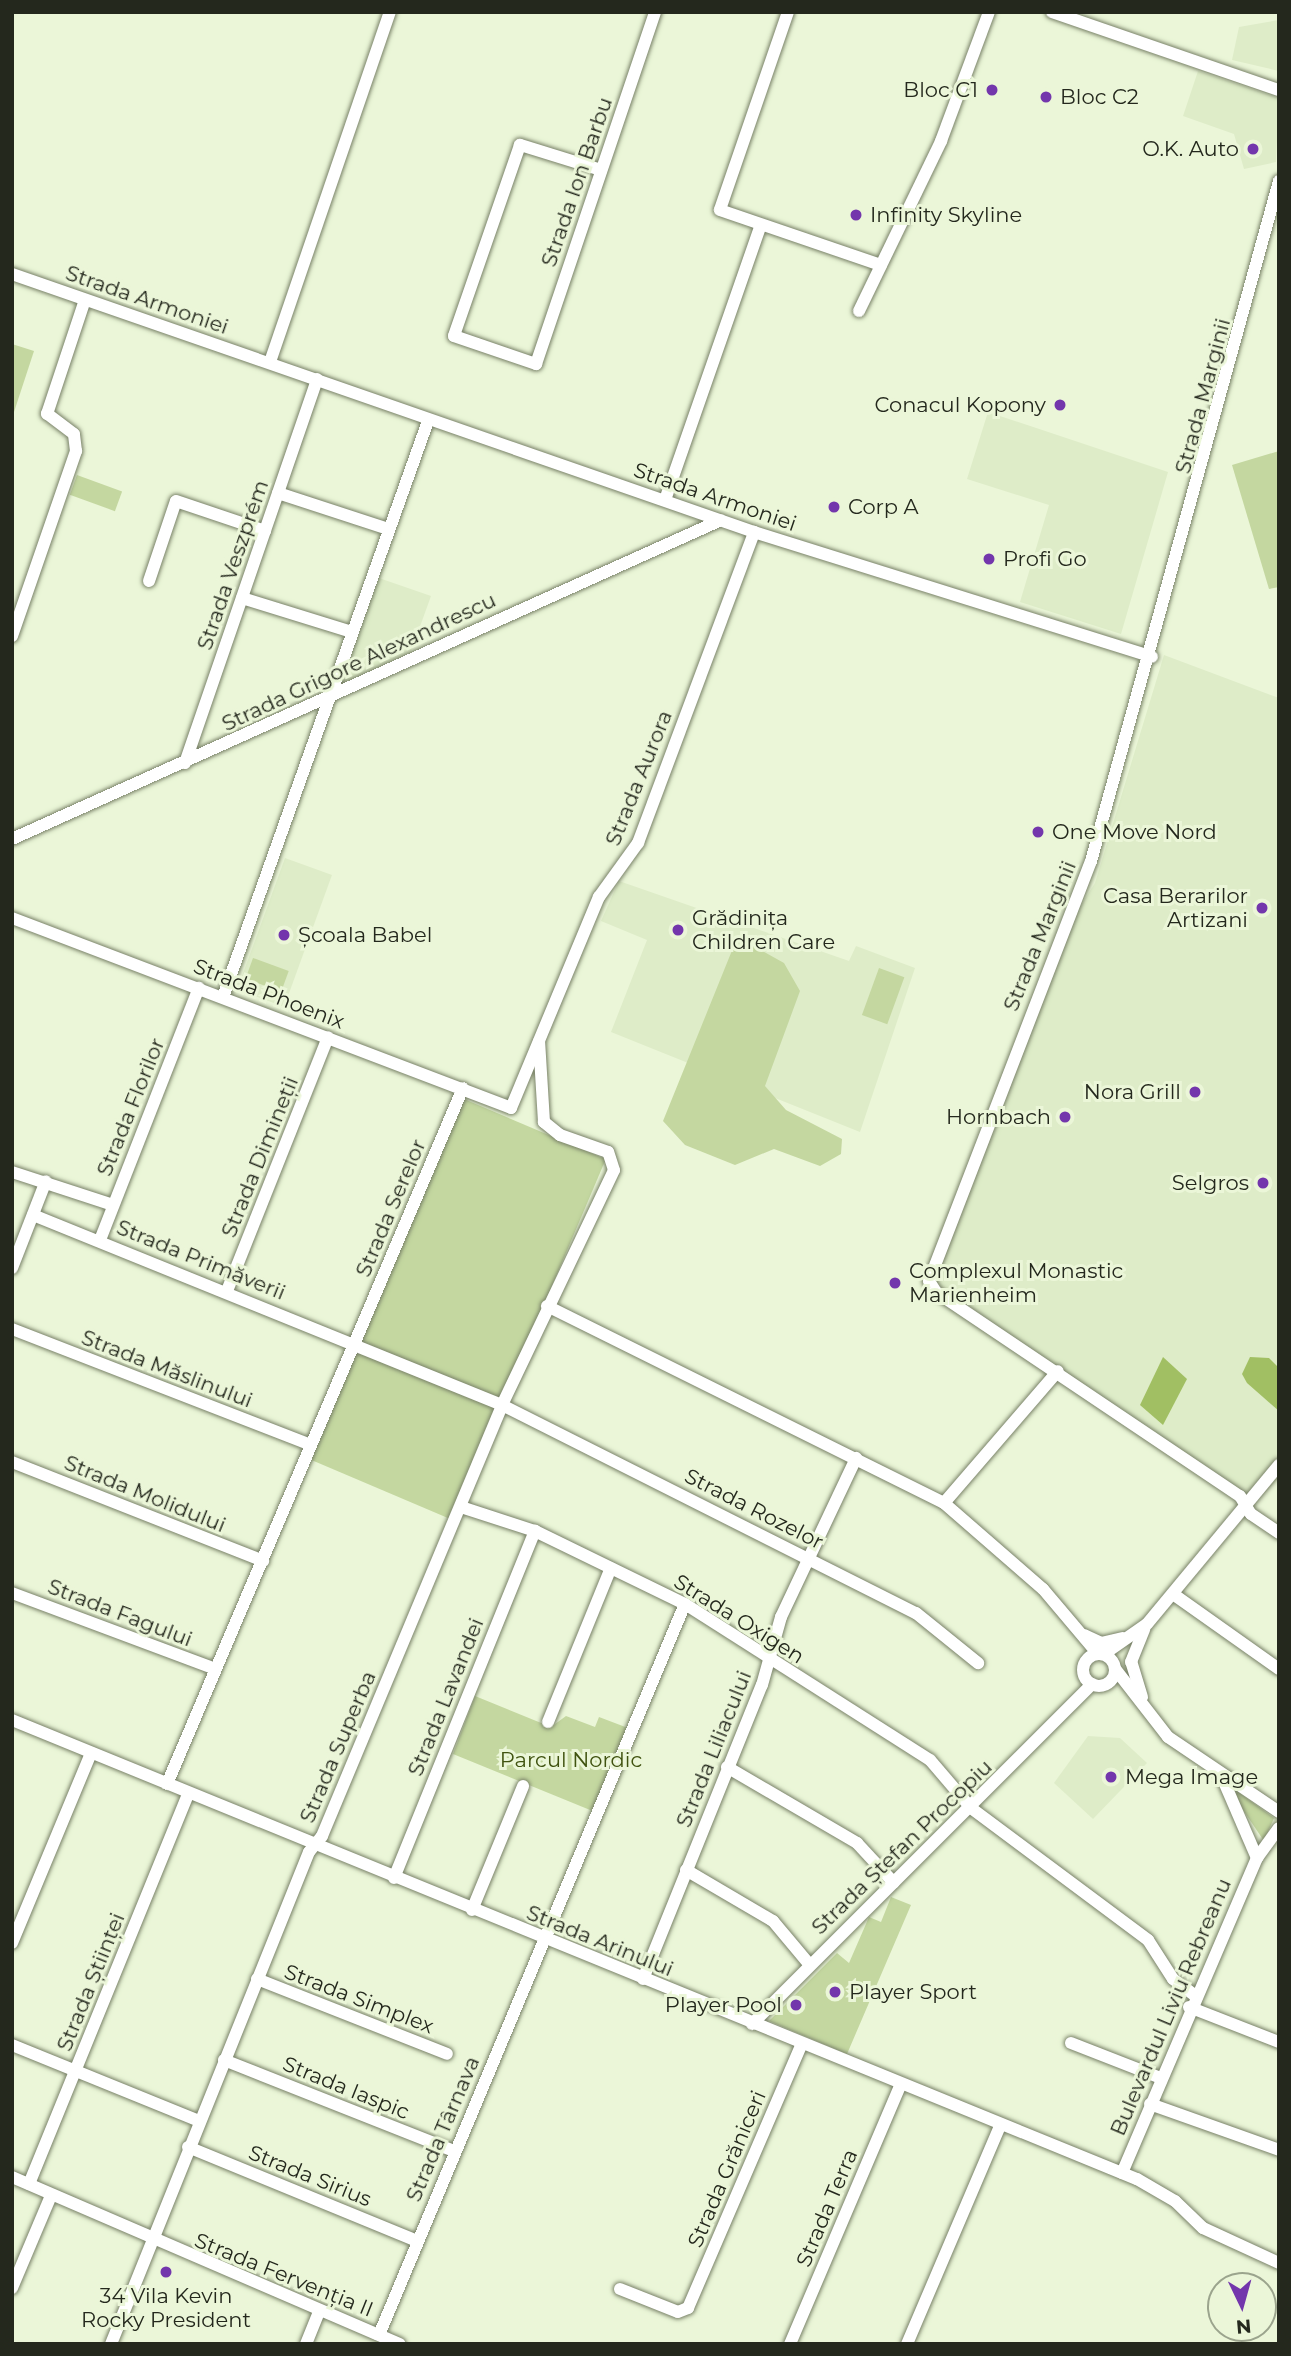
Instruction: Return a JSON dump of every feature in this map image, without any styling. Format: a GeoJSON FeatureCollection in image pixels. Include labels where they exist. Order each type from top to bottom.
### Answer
{"type":"FeatureCollection","features":[{"type":"Feature","properties":{"kind":"street"},"geometry":{"type":"LineString","coordinates":[[270,362],[390,12]]}},
{"type":"Feature","properties":{"kind":"street","name":"Strada Ion Barbu"},"geometry":{"type":"LineString","coordinates":[[601,170],[520,145],[454,336],[536,364],[655,12]]}},
{"type":"Feature","properties":{"kind":"street"},"geometry":{"type":"LineString","coordinates":[[788,12],[720,210],[881,265]]}},
{"type":"Feature","properties":{"kind":"street"},"geometry":{"type":"LineString","coordinates":[[859,312],[941,141],[989,12]]}},
{"type":"Feature","properties":{"kind":"street"},"geometry":{"type":"LineString","coordinates":[[1052,12],[1279,90]]}},
{"type":"Feature","properties":{"kind":"street","name":"Strada Marginii"},"geometry":{"type":"LineString","coordinates":[[1279,181],[1152,657],[1082,887],[929,1281],[936,1292],[1058,1371],[1245,1505],[1279,1534]]}},
{"type":"Feature","properties":{"kind":"street"},"geometry":{"type":"LineString","coordinates":[[665,500],[761,225]]}},
{"type":"Feature","properties":{"kind":"street","name":"Strada Armoniei"},"geometry":{"type":"LineString","coordinates":[[12,274],[270,362],[428,421],[754,532],[1152,657]]}},
{"type":"Feature","properties":{"kind":"street"},"geometry":{"type":"LineString","coordinates":[[12,636],[76,451],[74,434],[49,421],[47,411],[85,300]]}},
{"type":"Feature","properties":{"kind":"street","name":"Strada Veszprém"},"geometry":{"type":"LineString","coordinates":[[185,763],[317,379]]}},
{"type":"Feature","properties":{"kind":"street"},"geometry":{"type":"LineString","coordinates":[[223,997],[428,421]]}},
{"type":"Feature","properties":{"kind":"street"},"geometry":{"type":"LineString","coordinates":[[278,493],[388,529]]}},
{"type":"Feature","properties":{"kind":"street"},"geometry":{"type":"LineString","coordinates":[[149,580],[176,501],[265,531]]}},
{"type":"Feature","properties":{"kind":"street","name":"Strada Grigore Alexandrescu"},"geometry":{"type":"LineString","coordinates":[[12,839],[721,520]]}},
{"type":"Feature","properties":{"kind":"street","name":"Strada Aurora"},"geometry":{"type":"LineString","coordinates":[[511,1108],[599,897],[638,843],[754,532]]}},
{"type":"Feature","properties":{"kind":"street"},"geometry":{"type":"LineString","coordinates":[[242,598],[352,632]]}},
{"type":"Feature","properties":{"kind":"street","name":"Strada Phoenix"},"geometry":{"type":"LineString","coordinates":[[12,918],[511,1108]]}},
{"type":"Feature","properties":{"kind":"street","name":"Strada Florilor"},"geometry":{"type":"LineString","coordinates":[[100,1240],[199,988]]}},
{"type":"Feature","properties":{"kind":"street","name":"Strada Dimineții"},"geometry":{"type":"LineString","coordinates":[[227,1291],[328,1037]]}},
{"type":"Feature","properties":{"kind":"street","name":"Strada Superba"},"geometry":{"type":"LineString","coordinates":[[111,2344],[188,2147],[313,1846],[461,1507],[502,1405],[615,1162],[608,1152],[560,1135],[544,1122],[539,1041]]}},
{"type":"Feature","properties":{"kind":"street","name":"Strada Serelor"},"geometry":{"type":"LineString","coordinates":[[215,1669],[263,1561],[308,1444],[355,1342],[463,1088]]}},
{"type":"Feature","properties":{"kind":"street"},"geometry":{"type":"LineString","coordinates":[[12,1172],[113,1205]]}},
{"type":"Feature","properties":{"kind":"street"},"geometry":{"type":"LineString","coordinates":[[12,1268],[46,1181]]}},
{"type":"Feature","properties":{"kind":"street","name":"Strada Primăverii"},"geometry":{"type":"LineString","coordinates":[[33,1215],[355,1342],[502,1405]]}},
{"type":"Feature","properties":{"kind":"street"},"geometry":{"type":"LineString","coordinates":[[547,1306],[944,1503],[1043,1589],[1071,1626],[1115,1667],[1153,1723],[1220,1775],[1279,1812]]}},
{"type":"Feature","properties":{"kind":"street","name":"Strada Măslinului"},"geometry":{"type":"LineString","coordinates":[[12,1329],[308,1444]]}},
{"type":"Feature","properties":{"kind":"street"},"geometry":{"type":"LineString","coordinates":[[944,1503],[1058,1371]]}},
{"type":"Feature","properties":{"kind":"street","name":"Strada Rozelor"},"geometry":{"type":"LineString","coordinates":[[502,1405],[916,1613],[978,1663]]}},
{"type":"Feature","properties":{"kind":"street","name":"Strada Liliacului"},"geometry":{"type":"LineString","coordinates":[[643,1979],[769,1661],[806,1557],[856,1458]]}},
{"type":"Feature","properties":{"kind":"street","name":"Strada Molidului"},"geometry":{"type":"LineString","coordinates":[[12,1462],[263,1561]]}},
{"type":"Feature","properties":{"kind":"street"},"geometry":{"type":"LineString","coordinates":[[1071,1626],[1086,1661],[1135,1635],[1173,1594],[1279,1465]]}},
{"type":"Feature","properties":{"kind":"street","name":"Strada Oxigen"},"geometry":{"type":"LineString","coordinates":[[461,1507],[535,1531],[685,1604],[769,1661],[930,1760],[971,1808],[1148,1940],[1173,1979],[1192,2001]]}},
{"type":"Feature","properties":{"kind":"street","name":"Strada Lavandei"},"geometry":{"type":"LineString","coordinates":[[394,1878],[535,1531]]}},
{"type":"Feature","properties":{"kind":"street"},"geometry":{"type":"LineString","coordinates":[[548,1723],[611,1568]]}},
{"type":"Feature","properties":{"kind":"street","name":"Strada Fagului"},"geometry":{"type":"LineString","coordinates":[[12,1592],[215,1669]]}},
{"type":"Feature","properties":{"kind":"street"},"geometry":{"type":"LineString","coordinates":[[1173,1594],[1279,1669]]}},
{"type":"Feature","properties":{"kind":"street","name":"Strada Târnava"},"geometry":{"type":"LineString","coordinates":[[379,2334],[685,1604]]}},
{"type":"Feature","properties":{"kind":"street"},"geometry":{"type":"LineString","coordinates":[[1071,1626],[1110,1643],[1147,1624]]}},
{"type":"Feature","properties":{"kind":"street"},"geometry":{"type":"LineString","coordinates":[[1147,1624],[1130,1670],[1153,1723]]}},
{"type":"Feature","properties":{"kind":"street"},"geometry":{"type":"LineString","coordinates":[[1110,1682],[1115,1667],[1135,1635]]}},
{"type":"Feature","properties":{"kind":"street","name":"Strada Ștefan Procopiu"},"geometry":{"type":"LineString","coordinates":[[752,2024],[809,1964],[971,1808],[1077,1697],[1088,1680],[1086,1661]]}},
{"type":"Feature","properties":{"kind":"street"},"geometry":{"type":"LineString","coordinates":[[167,1784],[215,1669]]}},
{"type":"Feature","properties":{"kind":"street"},"geometry":{"type":"LineString","coordinates":[[1088,1680],[1110,1682],[1143,1710]]}},
{"type":"Feature","properties":{"kind":"street","name":"Strada Arinului"},"geometry":{"type":"LineString","coordinates":[[12,1720],[188,1795],[900,2086],[1122,2173],[1160,2190],[1203,2228],[1279,2263]]}},
{"type":"Feature","properties":{"kind":"street"},"geometry":{"type":"LineString","coordinates":[[12,1943],[91,1753]]}},
{"type":"Feature","properties":{"kind":"street"},"geometry":{"type":"LineString","coordinates":[[727,1767],[857,1843],[894,1882]]}},
{"type":"Feature","properties":{"kind":"street"},"geometry":{"type":"LineString","coordinates":[[1220,1775],[1257,1858]]}},
{"type":"Feature","properties":{"kind":"street"},"geometry":{"type":"LineString","coordinates":[[472,1910],[523,1786]]}},
{"type":"Feature","properties":{"kind":"street","name":"Strada Științei"},"geometry":{"type":"LineString","coordinates":[[29,2184],[188,1795]]}},
{"type":"Feature","properties":{"kind":"street","name":"Bulevardul Liviu Rebreanu"},"geometry":{"type":"LineString","coordinates":[[1122,2173],[1192,2001],[1257,1858],[1279,1828]]}},
{"type":"Feature","properties":{"kind":"street"},"geometry":{"type":"LineString","coordinates":[[686,1870],[773,1921],[809,1964]]}},
{"type":"Feature","properties":{"kind":"street","name":"Strada Simplex"},"geometry":{"type":"LineString","coordinates":[[257,1979],[447,2054]]}},
{"type":"Feature","properties":{"kind":"street"},"geometry":{"type":"LineString","coordinates":[[1192,2001],[1279,2042]]}},
{"type":"Feature","properties":{"kind":"street"},"geometry":{"type":"LineString","coordinates":[[1071,2043],[1161,2078]]}},
{"type":"Feature","properties":{"kind":"street"},"geometry":{"type":"LineString","coordinates":[[12,2045],[75,2074],[199,2121]]}},
{"type":"Feature","properties":{"kind":"street","name":"Strada Grăniceri"},"geometry":{"type":"LineString","coordinates":[[621,2289],[678,2312],[688,2308],[802,2045]]}},
{"type":"Feature","properties":{"kind":"street","name":"Strada Iaspic"},"geometry":{"type":"LineString","coordinates":[[224,2060],[454,2151]]}},
{"type":"Feature","properties":{"kind":"street","name":"Strada Terra"},"geometry":{"type":"LineString","coordinates":[[790,2344],[900,2086]]}},
{"type":"Feature","properties":{"kind":"street"},"geometry":{"type":"LineString","coordinates":[[1150,2104],[1279,2150]]}},
{"type":"Feature","properties":{"kind":"street"},"geometry":{"type":"LineString","coordinates":[[1176,2113],[1279,2157]]}},
{"type":"Feature","properties":{"kind":"street"},"geometry":{"type":"LineString","coordinates":[[907,2344],[1000,2126]]}},
{"type":"Feature","properties":{"kind":"street","name":"Strada Sirius"},"geometry":{"type":"LineString","coordinates":[[188,2147],[417,2241]]}},
{"type":"Feature","properties":{"kind":"street","name":"Strada Fervenția II"},"geometry":{"type":"LineString","coordinates":[[12,2177],[50,2198],[400,2344]]}},
{"type":"Feature","properties":{"kind":"street"},"geometry":{"type":"LineString","coordinates":[[12,2288],[50,2198]]}},
{"type":"Feature","properties":{"kind":"street"},"geometry":{"type":"LineString","coordinates":[[306,2344],[319,2311]]}},
{"type":"Feature","properties":{"kind":"shaded area"},"geometry":{"type":"Polygon","coordinates":[[[1279,20],[1279,71],[1232,60],[1239,27],[1279,20]]]}},
{"type":"Feature","properties":{"kind":"shaded area"},"geometry":{"type":"Polygon","coordinates":[[[1198,71],[1279,98],[1276,162],[1244,169],[1234,134],[1183,116],[1198,71]]]}},
{"type":"Feature","properties":{"kind":"shaded area"},"geometry":{"type":"Polygon","coordinates":[[[988,412],[1168,472],[1121,634],[1020,602],[1049,505],[967,479],[988,412]]]}},
{"type":"Feature","properties":{"kind":"shaded area"},"geometry":{"type":"Polygon","coordinates":[[[376,577],[431,596],[409,657],[337,688],[376,577]]]}},
{"type":"Feature","properties":{"kind":"shaded area"},"geometry":{"type":"Polygon","coordinates":[[[1164,655],[1279,698],[1279,1478],[1254,1504],[934,1282],[1071,921],[1095,883],[1164,655]]]}},
{"type":"Feature","properties":{"kind":"shaded area","name":"Școala Babel"},"geometry":{"type":"Polygon","coordinates":[[[285,858],[332,875],[284,1007],[237,990],[285,858]]]}},
{"type":"Feature","properties":{"kind":"shaded area"},"geometry":{"type":"Polygon","coordinates":[[[619,881],[849,961],[856,946],[915,968],[860,1132],[611,1032],[647,940],[601,921],[619,881]]]}},
{"type":"Feature","properties":{"kind":"shaded area"},"geometry":{"type":"Polygon","coordinates":[[[1163,1357],[1187,1379],[1163,1425],[1140,1405],[1163,1357]]]}},
{"type":"Feature","properties":{"kind":"shaded area"},"geometry":{"type":"Polygon","coordinates":[[[1250,1357],[1269,1358],[1279,1368],[1279,1411],[1247,1383],[1242,1374],[1250,1357]]]}},
{"type":"Feature","properties":{"kind":"shaded area"},"geometry":{"type":"Polygon","coordinates":[[[1088,1736],[1120,1738],[1147,1763],[1093,1819],[1054,1783],[1088,1736]]]}},
{"type":"Feature","properties":{"kind":"green space"},"geometry":{"type":"Polygon","coordinates":[[[12,344],[34,351],[14,412],[12,412],[12,344]]]}},
{"type":"Feature","properties":{"kind":"green space"},"geometry":{"type":"Polygon","coordinates":[[[1279,451],[1279,587],[1269,589],[1232,465],[1279,451]]]}},
{"type":"Feature","properties":{"kind":"green space"},"geometry":{"type":"Polygon","coordinates":[[[77,475],[122,491],[115,511],[70,495],[77,475]]]}},
{"type":"Feature","properties":{"kind":"green space"},"geometry":{"type":"Polygon","coordinates":[[[750,944],[784,963],[800,991],[765,1086],[786,1110],[842,1139],[841,1154],[820,1166],[774,1149],[735,1165],[685,1145],[663,1121],[733,948],[750,944]]]}},
{"type":"Feature","properties":{"kind":"green space"},"geometry":{"type":"Polygon","coordinates":[[[253,958],[289,971],[281,992],[245,979],[253,958]]]}},
{"type":"Feature","properties":{"kind":"green space"},"geometry":{"type":"Polygon","coordinates":[[[879,968],[904,977],[887,1024],[862,1015],[879,968]]]}},
{"type":"Feature","properties":{"kind":"green space"},"geometry":{"type":"Polygon","coordinates":[[[464,1099],[606,1159],[453,1520],[311,1460],[464,1099]]]}},
{"type":"Feature","properties":{"kind":"green space","name":"Parcul Nordic"},"geometry":{"type":"Polygon","coordinates":[[[475,1696],[551,1727],[566,1716],[595,1727],[599,1717],[628,1728],[595,1812],[453,1754],[475,1696]]]}},
{"type":"Feature","properties":{"kind":"green space"},"geometry":{"type":"Polygon","coordinates":[[[1238,1792],[1274,1818],[1264,1841],[1233,1795],[1238,1792]]]}},
{"type":"Feature","properties":{"kind":"green space","name":"Player Sport"},"geometry":{"type":"Polygon","coordinates":[[[891,1897],[911,1905],[847,2054],[769,2021],[837,1953],[849,1963],[869,1917],[881,1922],[891,1897]]]}},
{"type":"Feature","properties":{"kind":"place","name":"Bloc C1"},"geometry":{"type":"Point","coordinates":[992,90]}},
{"type":"Feature","properties":{"kind":"place","name":"Bloc C2"},"geometry":{"type":"Point","coordinates":[1046,97]}},
{"type":"Feature","properties":{"kind":"place","name":"O.K. Auto"},"geometry":{"type":"Point","coordinates":[1253,149]}},
{"type":"Feature","properties":{"kind":"place","name":"Infinity Skyline"},"geometry":{"type":"Point","coordinates":[856,215]}},
{"type":"Feature","properties":{"kind":"place","name":"Conacul Kopony"},"geometry":{"type":"Point","coordinates":[1060,405]}},
{"type":"Feature","properties":{"kind":"place","name":"Corp A"},"geometry":{"type":"Point","coordinates":[834,507]}},
{"type":"Feature","properties":{"kind":"place","name":"Profi Go"},"geometry":{"type":"Point","coordinates":[989,559]}},
{"type":"Feature","properties":{"kind":"place","name":"One Move Nord"},"geometry":{"type":"Point","coordinates":[1038,832]}},
{"type":"Feature","properties":{"kind":"place","name":"Casa Berarilor Artizani"},"geometry":{"type":"Point","coordinates":[1262,908]}},
{"type":"Feature","properties":{"kind":"place","name":"Grădinița Children Care"},"geometry":{"type":"Point","coordinates":[678,930]}},
{"type":"Feature","properties":{"kind":"place","name":"Școala Babel"},"geometry":{"type":"Point","coordinates":[284,935]}},
{"type":"Feature","properties":{"kind":"place","name":"Nora Grill"},"geometry":{"type":"Point","coordinates":[1195,1092]}},
{"type":"Feature","properties":{"kind":"place","name":"Hornbach"},"geometry":{"type":"Point","coordinates":[1065,1117]}},
{"type":"Feature","properties":{"kind":"place","name":"Selgros"},"geometry":{"type":"Point","coordinates":[1263,1183]}},
{"type":"Feature","properties":{"kind":"place","name":"Complexul Monastic Marienheim"},"geometry":{"type":"Point","coordinates":[895,1283]}},
{"type":"Feature","properties":{"kind":"place","name":"Mega Image"},"geometry":{"type":"Point","coordinates":[1111,1777]}},
{"type":"Feature","properties":{"kind":"place","name":"Player Sport"},"geometry":{"type":"Point","coordinates":[835,1992]}},
{"type":"Feature","properties":{"kind":"place","name":"Player Pool"},"geometry":{"type":"Point","coordinates":[796,2005]}},
{"type":"Feature","properties":{"kind":"place","name":"34 Vila Kevin Rocky President"},"geometry":{"type":"Point","coordinates":[166,2272]}}]}
